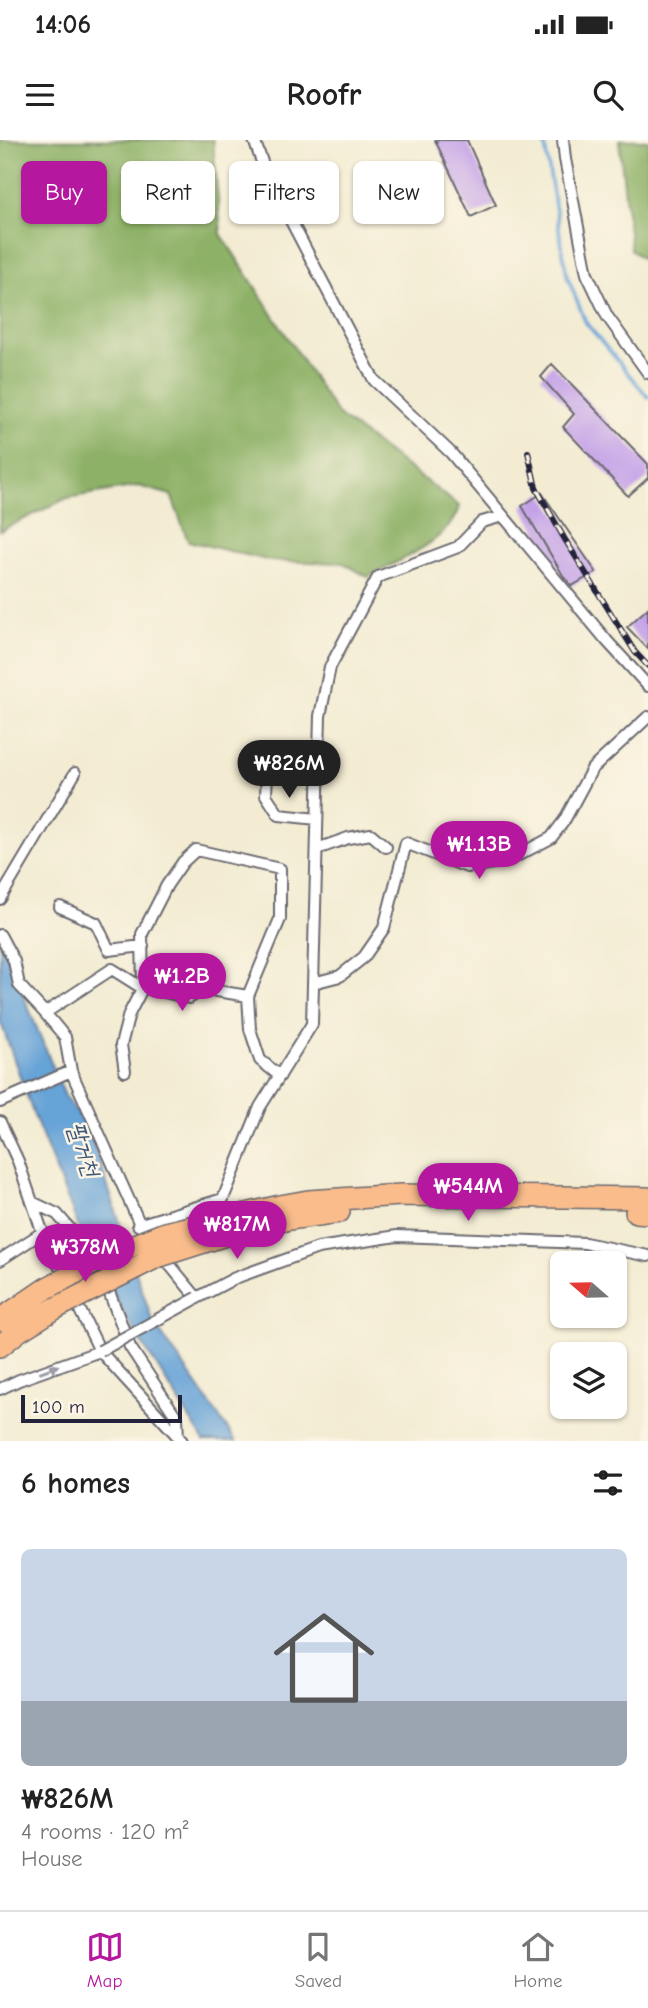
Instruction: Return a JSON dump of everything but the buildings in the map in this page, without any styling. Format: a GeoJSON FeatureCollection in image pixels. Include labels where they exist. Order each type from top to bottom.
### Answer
{"type":"FeatureCollection","features":[{"type":"Feature","properties":{"kind":"highway"},"geometry":{"type":"LineString","coordinates":[[0,1348],[20,1330],[56,1308],[157,1258],[223,1236],[308,1201],[401,1195],[645,1205]]}},
{"type":"Feature","properties":{"kind":"highway"},"geometry":{"type":"LineString","coordinates":[[6,1314],[47,1288],[111,1254],[165,1233],[285,1212]]}},
{"type":"Feature","properties":{"kind":"street"},"geometry":{"type":"LineString","coordinates":[[254,140],[266,173],[374,380],[451,453],[607,641],[648,686]]}},
{"type":"Feature","properties":{"kind":"street"},"geometry":{"type":"LineString","coordinates":[[563,140],[587,274],[607,316],[648,373]]}},
{"type":"Feature","properties":{"kind":"street"},"geometry":{"type":"LineString","coordinates":[[138,1224],[223,1199],[260,1107],[312,1024],[320,716],[330,667],[378,577],[457,547],[482,522],[503,516]]}},
{"type":"Feature","properties":{"kind":"street"},"geometry":{"type":"LineString","coordinates":[[313,983],[340,976],[364,957],[384,928],[406,843],[467,867],[508,861],[551,838],[564,821],[592,769],[648,717]]}},
{"type":"Feature","properties":{"kind":"street"},"geometry":{"type":"LineString","coordinates":[[267,772],[266,795],[279,815],[317,820]]}},
{"type":"Feature","properties":{"kind":"street"},"geometry":{"type":"LineString","coordinates":[[0,899],[75,773]]}},
{"type":"Feature","properties":{"kind":"street"},"geometry":{"type":"LineString","coordinates":[[317,849],[348,838],[371,834],[386,848]]}},
{"type":"Feature","properties":{"kind":"street"},"geometry":{"type":"LineString","coordinates":[[125,1071],[121,1045],[129,1014],[143,987],[142,934],[167,885],[196,850],[280,869],[280,919],[248,996],[250,1029],[260,1060],[280,1076]]}},
{"type":"Feature","properties":{"kind":"street"},"geometry":{"type":"LineString","coordinates":[[60,907],[96,923],[109,950],[143,946]]}},
{"type":"Feature","properties":{"kind":"street"},"geometry":{"type":"LineString","coordinates":[[0,935],[14,961],[19,985],[65,1037],[71,1071],[138,1224],[197,1298]]}},
{"type":"Feature","properties":{"kind":"street"},"geometry":{"type":"LineString","coordinates":[[45,1013],[112,969],[143,987],[189,998],[204,989],[248,996]]}},
{"type":"Feature","properties":{"kind":"street"},"geometry":{"type":"LineString","coordinates":[[4,1100],[71,1071]]}},
{"type":"Feature","properties":{"kind":"street"},"geometry":{"type":"LineString","coordinates":[[0,1122],[18,1161],[43,1232],[100,1351],[180,1439]]}},
{"type":"Feature","properties":{"kind":"street"},"geometry":{"type":"LineString","coordinates":[[32,1202],[57,1214],[97,1259],[130,1347],[177,1418],[180,1439]]}},
{"type":"Feature","properties":{"kind":"street"},"geometry":{"type":"LineString","coordinates":[[0,1260],[43,1232]]}},
{"type":"Feature","properties":{"kind":"street"},"geometry":{"type":"LineString","coordinates":[[0,1389],[100,1351],[234,1278],[318,1248],[397,1236],[584,1243],[648,1256]]}},
{"type":"Feature","properties":{"kind":"green space"},"geometry":{"type":"Polygon","coordinates":[[[0,140],[213,140],[215,161],[121,161],[121,224],[215,224],[215,164],[221,234],[337,414],[459,506],[454,518],[434,540],[368,577],[343,563],[271,561],[188,541],[171,495],[138,486],[67,498],[0,531],[0,140]]]}},
{"type":"Feature","properties":{"kind":"green space"},"geometry":{"type":"Polygon","coordinates":[[[619,140],[648,140],[648,263],[631,250],[619,140]]]}},
{"type":"Feature","properties":{"kind":"water","name":"팔거천"},"geometry":{"type":"Polygon","coordinates":[[[0,939],[65,1096],[89,1130],[152,1320],[236,1441],[204,1441],[125,1316],[84,1240],[34,1116],[0,1020],[0,939]]]}},
{"type":"Feature","properties":{"kind":"waterway"},"geometry":{"type":"LineString","coordinates":[[544,140],[567,276],[586,323],[648,397]]}},
{"type":"Feature","properties":{"kind":"railway"},"geometry":{"type":"LineString","coordinates":[[528,452],[536,488],[564,538],[635,652],[648,666]]}}]}
